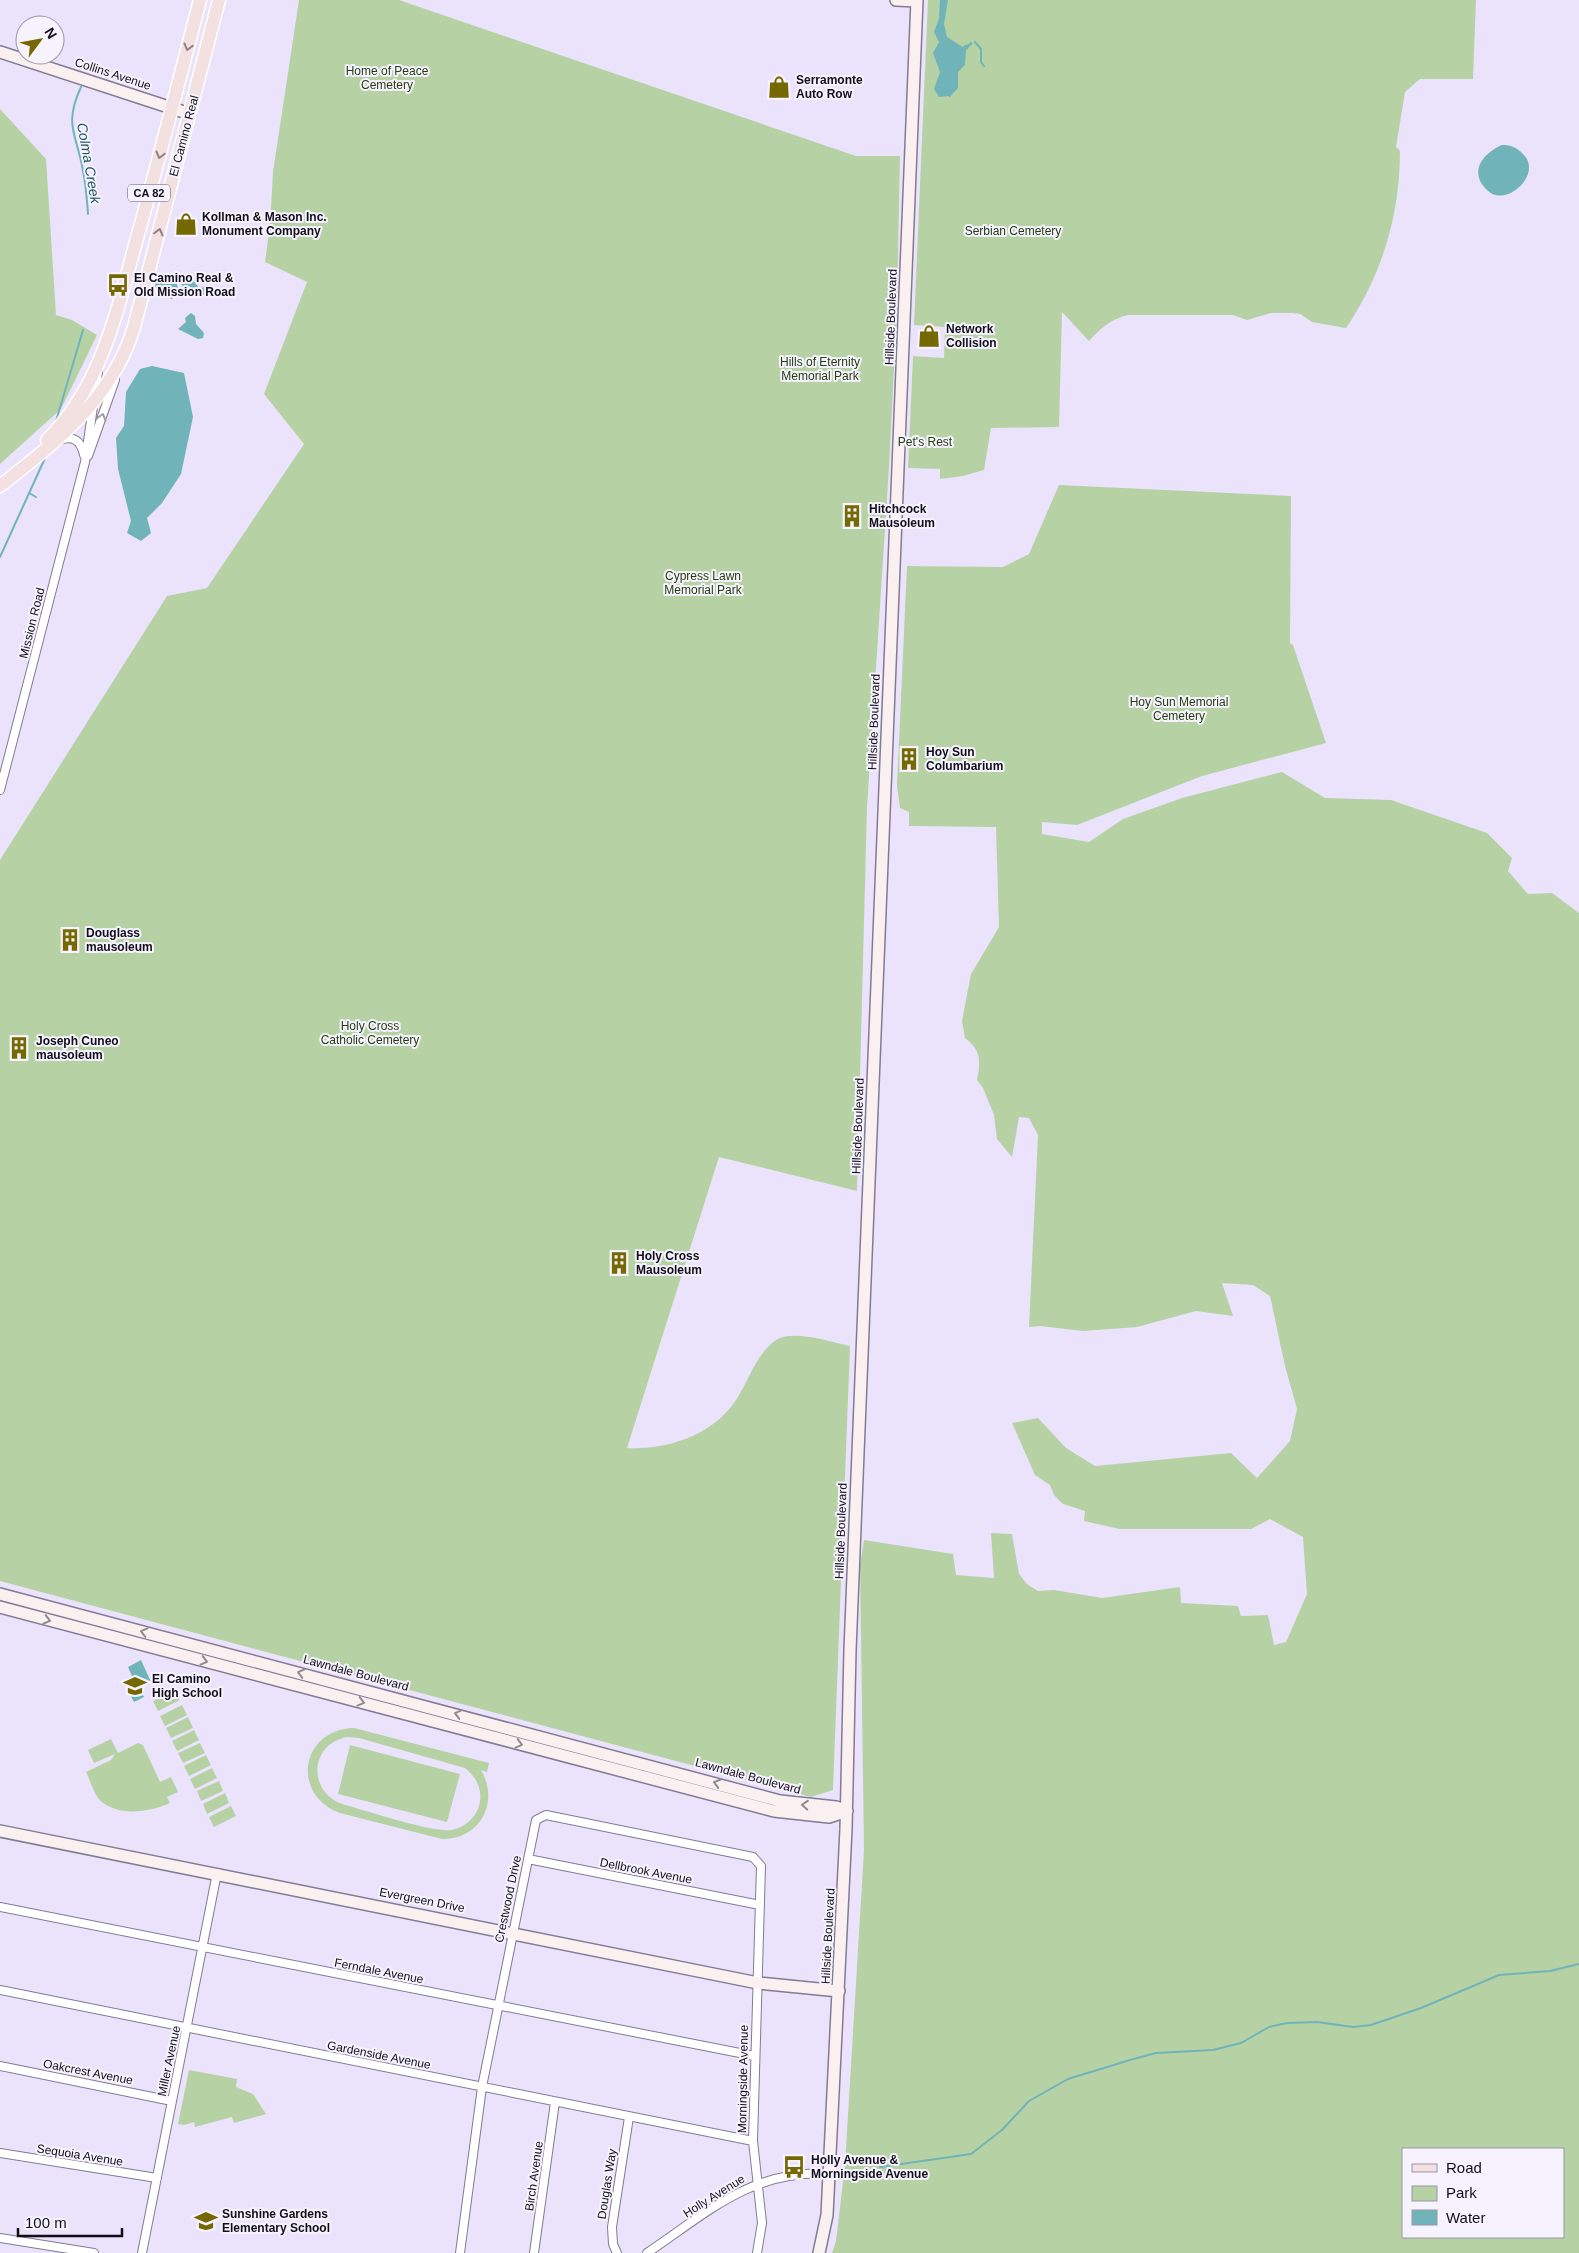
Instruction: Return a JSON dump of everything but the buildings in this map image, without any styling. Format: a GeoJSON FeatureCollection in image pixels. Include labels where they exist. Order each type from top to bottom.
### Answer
{"type":"FeatureCollection","features":[{"type":"Feature","properties":{"kind":"main road","name":"El Camino Real"},"geometry":{"type":"LineString","coordinates":[[0,478],[46,441],[62,424],[84,394],[102,355],[121,296],[200,0]]}},
{"type":"Feature","properties":{"kind":"main road","name":"El Camino Real"},"geometry":{"type":"LineString","coordinates":[[0,486],[57,441],[92,404],[125,354],[134,328],[219,0]]}},
{"type":"Feature","properties":{"kind":"street"},"geometry":{"type":"LineString","coordinates":[[896,0],[917,0]]}},
{"type":"Feature","properties":{"kind":"street","name":"Hillside Boulevard"},"geometry":{"type":"LineString","coordinates":[[819,2253],[828,2215],[847,1811],[850,1640],[917,0]]}},
{"type":"Feature","properties":{"kind":"street","name":"Collins Avenue"},"geometry":{"type":"LineString","coordinates":[[0,52],[190,114]]}},
{"type":"Feature","properties":{"kind":"street","name":"Mission Road"},"geometry":{"type":"LineString","coordinates":[[0,790],[85,462],[125,354]]}},
{"type":"Feature","properties":{"kind":"street","name":"Mission Road"},"geometry":{"type":"LineString","coordinates":[[85,462],[92,404],[102,355]]}},
{"type":"Feature","properties":{"kind":"street"},"geometry":{"type":"LineString","coordinates":[[57,441],[68,438],[78,441],[83,450],[85,462]]}},
{"type":"Feature","properties":{"kind":"street","name":"Lawndale Boulevard"},"geometry":{"type":"LineString","coordinates":[[0,1594],[658,1767],[780,1801],[836,1807],[847,1811]]}},
{"type":"Feature","properties":{"kind":"street","name":"Lawndale Boulevard"},"geometry":{"type":"LineString","coordinates":[[0,1608],[766,1809],[798,1815],[829,1817],[847,1811]]}},
{"type":"Feature","properties":{"kind":"street","name":"Crestwood Drive"},"geometry":{"type":"LineString","coordinates":[[460,2253],[482,2087],[536,1820],[546,1815],[753,1857],[762,1866],[760,1905]]}},
{"type":"Feature","properties":{"kind":"street","name":"Evergreen Drive"},"geometry":{"type":"LineString","coordinates":[[0,1831],[513,1932],[758,1983],[839,1991]]}},
{"type":"Feature","properties":{"kind":"street","name":"Dellbrook Avenue"},"geometry":{"type":"LineString","coordinates":[[528,1859],[760,1905]]}},
{"type":"Feature","properties":{"kind":"street","name":"Miller Avenue"},"geometry":{"type":"LineString","coordinates":[[142,2253],[188,2028],[217,1873]]}},
{"type":"Feature","properties":{"kind":"street","name":"Morningside Avenue"},"geometry":{"type":"LineString","coordinates":[[757,2253],[761,2242],[762,2222],[753,2142],[760,1905]]}},
{"type":"Feature","properties":{"kind":"street","name":"Ferndale Avenue"},"geometry":{"type":"LineString","coordinates":[[0,1907],[755,2056]]}},
{"type":"Feature","properties":{"kind":"street","name":"Gardenside Avenue"},"geometry":{"type":"LineString","coordinates":[[0,1990],[753,2142]]}},
{"type":"Feature","properties":{"kind":"street","name":"Oakcrest Avenue"},"geometry":{"type":"LineString","coordinates":[[0,2066],[172,2101]]}},
{"type":"Feature","properties":{"kind":"street","name":"Birch Avenue"},"geometry":{"type":"LineString","coordinates":[[534,2253],[555,2102]]}},
{"type":"Feature","properties":{"kind":"street","name":"Douglas Way"},"geometry":{"type":"LineString","coordinates":[[617,2253],[612,2226],[629,2117]]}},
{"type":"Feature","properties":{"kind":"street","name":"Sequoia Avenue"},"geometry":{"type":"LineString","coordinates":[[0,2153],[156,2178]]}},
{"type":"Feature","properties":{"kind":"street","name":"Holly Avenue"},"geometry":{"type":"LineString","coordinates":[[647,2253],[732,2196],[758,2183],[794,2175],[830,2174]]}},
{"type":"Feature","properties":{"kind":"street"},"geometry":{"type":"LineString","coordinates":[[0,2238],[94,2253]]}},
{"type":"Feature","properties":{"kind":"green space","name":"Holy Cross Catholic Cemetery"},"geometry":{"type":"Polygon","coordinates":[[[299,0],[399,0],[856,156],[900,156],[897,307],[889,467],[867,808],[857,1191],[719,1157],[627,1448],[643,1448],[673,1443],[688,1438],[715,1423],[736,1400],[763,1352],[776,1340],[783,1337],[802,1336],[850,1346],[833,1790],[811,1797],[0,1581],[0,860],[167,596],[207,588],[304,444],[264,394],[307,282],[265,262],[270,225],[273,172],[299,0]]]}},
{"type":"Feature","properties":{"kind":"green space"},"geometry":{"type":"Polygon","coordinates":[[[928,0],[1476,0],[1473,79],[1420,79],[1405,92],[1396,147],[1400,151],[1399,175],[1392,221],[1379,266],[1370,287],[1346,328],[1312,322],[1300,314],[1292,313],[1271,313],[1247,320],[1233,315],[1128,315],[1116,319],[1107,325],[1089,341],[1062,312],[1059,427],[991,428],[984,470],[963,476],[940,479],[940,469],[908,468],[913,356],[944,358],[945,327],[914,325],[928,0]]]}},
{"type":"Feature","properties":{"kind":"green space"},"geometry":{"type":"Polygon","coordinates":[[[0,109],[46,159],[56,315],[72,320],[97,335],[61,409],[0,464],[0,109]]]}},
{"type":"Feature","properties":{"kind":"green space","name":"Hoy Sun Memorial Cemetery"},"geometry":{"type":"Polygon","coordinates":[[[1059,485],[1291,496],[1290,643],[1293,645],[1326,743],[1202,776],[1077,825],[1042,822],[1042,834],[1089,842],[1123,819],[1182,798],[1282,772],[1325,798],[1391,800],[1487,833],[1512,858],[1508,871],[1528,894],[1552,893],[1579,913],[1579,2253],[832,2253],[836,2241],[845,2165],[864,1850],[860,1565],[864,1540],[953,1554],[956,1575],[994,1578],[991,1533],[1012,1534],[1019,1574],[1027,1584],[1038,1591],[1054,1590],[1102,1598],[1180,1587],[1181,1603],[1238,1606],[1241,1616],[1268,1615],[1274,1645],[1286,1642],[1307,1594],[1303,1537],[1270,1519],[1251,1529],[1120,1529],[1084,1521],[1085,1511],[1063,1504],[1054,1495],[1050,1485],[1035,1475],[1012,1423],[1038,1418],[1066,1448],[1095,1466],[1231,1453],[1257,1478],[1290,1441],[1297,1409],[1285,1366],[1270,1296],[1253,1285],[1222,1283],[1233,1316],[1196,1311],[1137,1327],[1083,1331],[1040,1326],[1029,1327],[1038,1135],[1029,1118],[1019,1117],[1012,1157],[997,1139],[994,1115],[983,1088],[977,1080],[979,1062],[977,1052],[965,1038],[962,1021],[971,974],[999,927],[996,827],[909,826],[909,812],[900,808],[897,786],[907,566],[1003,567],[1029,554],[1059,485]]]}},
{"type":"Feature","properties":{"kind":"green space"},"geometry":{"type":"Polygon","coordinates":[[[175,1690],[180,1700],[158,1711],[153,1701],[175,1690]]]}},
{"type":"Feature","properties":{"kind":"green space"},"geometry":{"type":"Polygon","coordinates":[[[182,1705],[187,1715],[165,1726],[160,1716],[182,1705]]]}},
{"type":"Feature","properties":{"kind":"green space"},"geometry":{"type":"Polygon","coordinates":[[[188,1717],[193,1728],[171,1738],[166,1728],[188,1717]]]}},
{"type":"Feature","properties":{"kind":"green space"},"geometry":{"type":"Polygon","coordinates":[[[354,1728],[489,1763],[487,1772],[481,1770],[488,1794],[487,1806],[483,1817],[467,1833],[455,1838],[442,1839],[340,1813],[324,1804],[314,1792],[308,1778],[308,1764],[313,1751],[322,1739],[336,1731],[354,1728]],[[347,1737],[335,1741],[320,1758],[318,1779],[323,1789],[331,1798],[342,1804],[381,1816],[443,1830],[457,1829],[474,1816],[479,1806],[480,1791],[475,1778],[465,1768],[359,1738],[347,1737]]]}},
{"type":"Feature","properties":{"kind":"green space"},"geometry":{"type":"Polygon","coordinates":[[[194,1730],[199,1740],[177,1751],[172,1741],[194,1730]]]}},
{"type":"Feature","properties":{"kind":"green space"},"geometry":{"type":"Polygon","coordinates":[[[111,1739],[118,1753],[138,1743],[143,1745],[160,1782],[171,1777],[178,1792],[167,1797],[170,1803],[143,1811],[123,1811],[105,1804],[98,1798],[86,1772],[111,1760],[115,1754],[94,1763],[88,1750],[111,1739]]]}},
{"type":"Feature","properties":{"kind":"green space"},"geometry":{"type":"Polygon","coordinates":[[[200,1743],[205,1753],[183,1763],[178,1753],[200,1743]]]}},
{"type":"Feature","properties":{"kind":"green space"},"geometry":{"type":"Polygon","coordinates":[[[350,1745],[460,1774],[447,1822],[338,1794],[350,1745]]]}},
{"type":"Feature","properties":{"kind":"green space"},"geometry":{"type":"Polygon","coordinates":[[[206,1755],[211,1765],[189,1776],[184,1766],[206,1755]]]}},
{"type":"Feature","properties":{"kind":"green space"},"geometry":{"type":"Polygon","coordinates":[[[212,1768],[217,1778],[195,1789],[190,1779],[212,1768]]]}},
{"type":"Feature","properties":{"kind":"green space"},"geometry":{"type":"Polygon","coordinates":[[[219,1781],[223,1791],[201,1801],[197,1791],[219,1781]]]}},
{"type":"Feature","properties":{"kind":"green space"},"geometry":{"type":"Polygon","coordinates":[[[225,1793],[229,1803],[207,1814],[203,1804],[225,1793]]]}},
{"type":"Feature","properties":{"kind":"green space"},"geometry":{"type":"Polygon","coordinates":[[[231,1806],[236,1816],[214,1827],[209,1817],[231,1806]]]}},
{"type":"Feature","properties":{"kind":"green space"},"geometry":{"type":"Polygon","coordinates":[[[189,2070],[237,2079],[236,2087],[253,2094],[266,2114],[234,2123],[232,2117],[195,2127],[194,2122],[184,2125],[178,2124],[189,2070]]]}},
{"type":"Feature","properties":{"kind":"water"},"geometry":{"type":"Polygon","coordinates":[[[940,0],[948,0],[944,24],[947,37],[966,49],[965,65],[958,72],[958,88],[949,98],[949,96],[939,97],[934,89],[940,72],[933,53],[939,42],[934,32],[939,18],[940,0]]]}},
{"type":"Feature","properties":{"kind":"water"},"geometry":{"type":"Polygon","coordinates":[[[1502,145],[1513,147],[1523,154],[1528,162],[1529,171],[1520,187],[1503,195],[1495,195],[1481,183],[1478,170],[1484,158],[1495,148],[1502,145]]]}},
{"type":"Feature","properties":{"kind":"water"},"geometry":{"type":"Polygon","coordinates":[[[171,273],[175,275],[179,296],[171,299],[160,287],[155,287],[156,280],[162,281],[171,273]]]}},
{"type":"Feature","properties":{"kind":"water"},"geometry":{"type":"Polygon","coordinates":[[[189,274],[199,288],[206,287],[207,295],[189,295],[190,286],[184,287],[181,284],[185,276],[189,274]]]}},
{"type":"Feature","properties":{"kind":"water"},"geometry":{"type":"Polygon","coordinates":[[[191,313],[195,316],[196,324],[204,333],[203,338],[198,339],[178,329],[186,322],[185,318],[191,313]]]}},
{"type":"Feature","properties":{"kind":"water"},"geometry":{"type":"Polygon","coordinates":[[[152,366],[184,373],[193,417],[181,474],[162,503],[147,518],[151,533],[141,541],[127,533],[131,521],[118,469],[116,438],[124,426],[126,392],[140,369],[152,366]]]}},
{"type":"Feature","properties":{"kind":"water"},"geometry":{"type":"Polygon","coordinates":[[[141,1660],[151,1682],[139,1688],[144,1697],[134,1702],[123,1681],[132,1676],[128,1667],[141,1660]]]}},
{"type":"Feature","properties":{"kind":"waterway"},"geometry":{"type":"LineString","coordinates":[[975,42],[981,49],[981,62],[984,66]]}},
{"type":"Feature","properties":{"kind":"waterway"},"geometry":{"type":"LineString","coordinates":[[966,49],[971,43]]}},
{"type":"Feature","properties":{"kind":"waterway"},"geometry":{"type":"LineString","coordinates":[[964,47],[971,44]]}},
{"type":"Feature","properties":{"kind":"waterway","name":"Colma Creek"},"geometry":{"type":"LineString","coordinates":[[81,87],[73,111],[72,121],[84,176],[88,214]]}},
{"type":"Feature","properties":{"kind":"waterway","name":"Colma Creek"},"geometry":{"type":"LineString","coordinates":[[56,421],[83,330]]}},
{"type":"Feature","properties":{"kind":"waterway","name":"Colma Creek"},"geometry":{"type":"LineString","coordinates":[[0,557],[46,456]]}},
{"type":"Feature","properties":{"kind":"waterway"},"geometry":{"type":"LineString","coordinates":[[29,493],[36,497]]}},
{"type":"Feature","properties":{"kind":"waterway"},"geometry":{"type":"LineString","coordinates":[[880,2167],[971,2154],[1002,2130],[1029,2101],[1068,2079],[1130,2060],[1156,2053],[1213,2050],[1241,2043],[1269,2027],[1287,2023],[1317,2022],[1353,2027],[1371,2025],[1421,2008],[1499,1975],[1550,1971],[1579,1964]]}},
{"type":"Feature","properties":{"kind":"place","name":"Serramonte Auto Row"},"geometry":{"type":"Point","coordinates":[779,87]}},
{"type":"Feature","properties":{"kind":"place","name":"Kollman & Mason Inc. Monument Company"},"geometry":{"type":"Point","coordinates":[186,224]}},
{"type":"Feature","properties":{"kind":"place","name":"El Camino Real & Old Mission Road"},"geometry":{"type":"Point","coordinates":[118,285]}},
{"type":"Feature","properties":{"kind":"place","name":"Network Collision"},"geometry":{"type":"Point","coordinates":[929,336]}},
{"type":"Feature","properties":{"kind":"place","name":"Hitchcock Mausoleum"},"geometry":{"type":"Point","coordinates":[852,516]}},
{"type":"Feature","properties":{"kind":"place","name":"Hoy Sun Columbarium"},"geometry":{"type":"Point","coordinates":[909,759]}},
{"type":"Feature","properties":{"kind":"place","name":"Douglass mausoleum"},"geometry":{"type":"Point","coordinates":[70,940]}},
{"type":"Feature","properties":{"kind":"place","name":"Joseph Cuneo mausoleum"},"geometry":{"type":"Point","coordinates":[19,1048]}},
{"type":"Feature","properties":{"kind":"place","name":"Holy Cross Mausoleum"},"geometry":{"type":"Point","coordinates":[619,1263]}},
{"type":"Feature","properties":{"kind":"place","name":"El Camino High School"},"geometry":{"type":"Point","coordinates":[135,1686]}},
{"type":"Feature","properties":{"kind":"place","name":"Holly Avenue & Morningside Avenue"},"geometry":{"type":"Point","coordinates":[794,2167]}},
{"type":"Feature","properties":{"kind":"place","name":"Sunshine Gardens Elementary School"},"geometry":{"type":"Point","coordinates":[206,2221]}},
{"type":"Feature","properties":{"kind":"park label","name":"Home of Peace Cemetery"},"geometry":{"type":"Point","coordinates":[387,78]}},
{"type":"Feature","properties":{"kind":"park label","name":"Serbian Cemetery"},"geometry":{"type":"Point","coordinates":[1013,231]}},
{"type":"Feature","properties":{"kind":"park label","name":"Hills of Eternity Memorial Park"},"geometry":{"type":"Point","coordinates":[820,369]}},
{"type":"Feature","properties":{"kind":"park label","name":"Pet's Rest"},"geometry":{"type":"Point","coordinates":[925,442]}},
{"type":"Feature","properties":{"kind":"park label","name":"Cypress Lawn Memorial Park"},"geometry":{"type":"Point","coordinates":[703,583]}}]}
